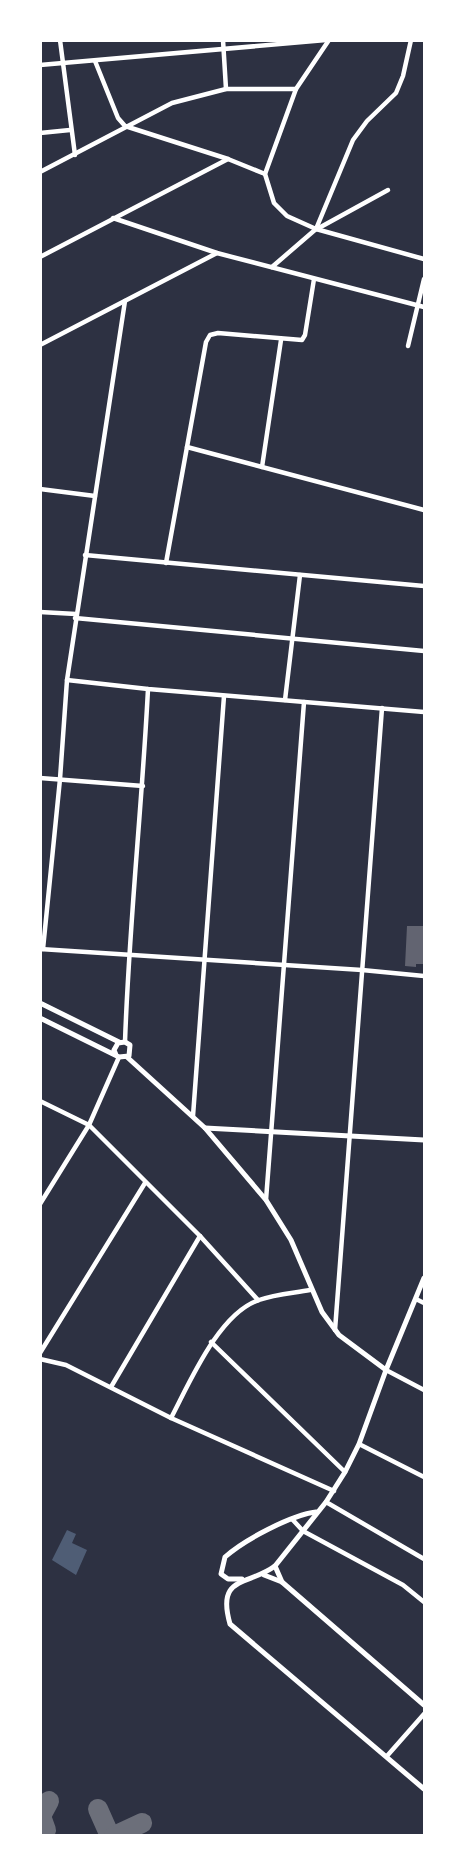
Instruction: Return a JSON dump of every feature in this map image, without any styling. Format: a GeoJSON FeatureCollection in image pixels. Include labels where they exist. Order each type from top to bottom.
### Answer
{"type":"FeatureCollection","features":[{"type":"Feature","properties":{"kind":"street"},"geometry":{"type":"LineString","coordinates":[[60,40],[75,155]]}},
{"type":"Feature","properties":{"kind":"street"},"geometry":{"type":"LineString","coordinates":[[222,40],[226,89]]}},
{"type":"Feature","properties":{"kind":"street"},"geometry":{"type":"LineString","coordinates":[[40,65],[327,40]]}},
{"type":"Feature","properties":{"kind":"street"},"geometry":{"type":"LineString","coordinates":[[327,40],[296,89],[265,174],[273,203],[287,216],[316,230],[424,259]]}},
{"type":"Feature","properties":{"kind":"street"},"geometry":{"type":"LineString","coordinates":[[316,230],[353,140],[367,121],[396,93],[404,76],[411,40]]}},
{"type":"Feature","properties":{"kind":"street"},"geometry":{"type":"LineString","coordinates":[[94,61],[118,118],[125,126],[228,159],[265,174]]}},
{"type":"Feature","properties":{"kind":"street"},"geometry":{"type":"LineString","coordinates":[[40,172],[125,126],[172,104],[226,89],[296,89]]}},
{"type":"Feature","properties":{"kind":"street"},"geometry":{"type":"LineString","coordinates":[[40,133],[70,130]]}},
{"type":"Feature","properties":{"kind":"street"},"geometry":{"type":"LineString","coordinates":[[40,257],[228,159]]}},
{"type":"Feature","properties":{"kind":"street"},"geometry":{"type":"LineString","coordinates":[[272,267],[316,230],[388,190]]}},
{"type":"Feature","properties":{"kind":"street"},"geometry":{"type":"LineString","coordinates":[[113,218],[217,253],[424,307]]}},
{"type":"Feature","properties":{"kind":"street"},"geometry":{"type":"LineString","coordinates":[[40,345],[217,253]]}},
{"type":"Feature","properties":{"kind":"street"},"geometry":{"type":"LineString","coordinates":[[166,563],[206,342],[210,335],[218,333],[302,340],[305,335],[314,279]]}},
{"type":"Feature","properties":{"kind":"street"},"geometry":{"type":"LineString","coordinates":[[408,346],[424,279]]}},
{"type":"Feature","properties":{"kind":"street"},"geometry":{"type":"LineString","coordinates":[[125,301],[67,680],[60,779],[42,949],[285,964],[424,976]]}},
{"type":"Feature","properties":{"kind":"street"},"geometry":{"type":"LineString","coordinates":[[262,467],[281,340]]}},
{"type":"Feature","properties":{"kind":"street"},"geometry":{"type":"LineString","coordinates":[[187,447],[424,510]]}},
{"type":"Feature","properties":{"kind":"street"},"geometry":{"type":"LineString","coordinates":[[40,489],[95,496]]}},
{"type":"Feature","properties":{"kind":"street"},"geometry":{"type":"LineString","coordinates":[[85,555],[424,586]]}},
{"type":"Feature","properties":{"kind":"street"},"geometry":{"type":"LineString","coordinates":[[285,700],[300,576]]}},
{"type":"Feature","properties":{"kind":"street"},"geometry":{"type":"LineString","coordinates":[[40,612],[424,651]]}},
{"type":"Feature","properties":{"kind":"street"},"geometry":{"type":"LineString","coordinates":[[67,680],[224,696],[424,712]]}},
{"type":"Feature","properties":{"kind":"street"},"geometry":{"type":"LineString","coordinates":[[122,1042],[143,786],[148,689]]}},
{"type":"Feature","properties":{"kind":"street"},"geometry":{"type":"LineString","coordinates":[[193,1116],[224,696]]}},
{"type":"Feature","properties":{"kind":"street"},"geometry":{"type":"LineString","coordinates":[[266,1200],[273,1133],[304,702]]}},
{"type":"Feature","properties":{"kind":"street"},"geometry":{"type":"LineString","coordinates":[[335,1330],[382,708]]}},
{"type":"Feature","properties":{"kind":"street"},"geometry":{"type":"LineString","coordinates":[[40,778],[143,786]]}},
{"type":"Feature","properties":{"kind":"street"},"geometry":{"type":"LineString","coordinates":[[40,1004],[122,1042],[130,1048],[127,1057]]}},
{"type":"Feature","properties":{"kind":"street"},"geometry":{"type":"LineString","coordinates":[[40,1018],[117,1056],[127,1057],[206,1128],[266,1200],[291,1240],[310,1290],[335,1330],[386,1370],[424,1390]]}},
{"type":"Feature","properties":{"kind":"street"},"geometry":{"type":"LineString","coordinates":[[40,1204],[89,1125],[117,1056],[115,1047],[122,1042]]}},
{"type":"Feature","properties":{"kind":"street"},"geometry":{"type":"LineString","coordinates":[[40,1101],[89,1125],[200,1236],[258,1300]]}},
{"type":"Feature","properties":{"kind":"street"},"geometry":{"type":"LineString","coordinates":[[206,1128],[424,1140]]}},
{"type":"Feature","properties":{"kind":"street"},"geometry":{"type":"LineString","coordinates":[[214,1138],[217,1129]]}},
{"type":"Feature","properties":{"kind":"street"},"geometry":{"type":"LineString","coordinates":[[40,1353],[145,1183]]}},
{"type":"Feature","properties":{"kind":"street"},"geometry":{"type":"LineString","coordinates":[[111,1387],[200,1236]]}},
{"type":"Feature","properties":{"kind":"street"},"geometry":{"type":"LineString","coordinates":[[316,1512],[292,1519],[237,1546],[225,1557],[221,1574],[228,1579],[264,1575],[275,1566],[334,1491],[359,1444],[386,1370],[424,1278]]}},
{"type":"Feature","properties":{"kind":"street"},"geometry":{"type":"LineString","coordinates":[[171,1418],[211,1342],[226,1324],[258,1300],[310,1290]]}},
{"type":"Feature","properties":{"kind":"street"},"geometry":{"type":"LineString","coordinates":[[416,1299],[424,1303]]}},
{"type":"Feature","properties":{"kind":"street"},"geometry":{"type":"LineString","coordinates":[[211,1342],[345,1472]]}},
{"type":"Feature","properties":{"kind":"street"},"geometry":{"type":"LineString","coordinates":[[40,1359],[66,1365],[171,1418],[334,1491]]}},
{"type":"Feature","properties":{"kind":"street"},"geometry":{"type":"LineString","coordinates":[[359,1444],[424,1477]]}},
{"type":"Feature","properties":{"kind":"street"},"geometry":{"type":"LineString","coordinates":[[326,1502],[424,1559]]}},
{"type":"Feature","properties":{"kind":"street"},"geometry":{"type":"LineString","coordinates":[[292,1519],[303,1531],[404,1585],[424,1602]]}},
{"type":"Feature","properties":{"kind":"street"},"geometry":{"type":"LineString","coordinates":[[275,1566],[282,1582]]}},
{"type":"Feature","properties":{"kind":"street"},"geometry":{"type":"LineString","coordinates":[[264,1575],[282,1582],[424,1705]]}},
{"type":"Feature","properties":{"kind":"street"},"geometry":{"type":"LineString","coordinates":[[242,1579],[227,1598],[225,1608],[230,1624],[424,1789]]}},
{"type":"Feature","properties":{"kind":"street"},"geometry":{"type":"LineString","coordinates":[[387,1756],[424,1714]]}},
{"type":"Feature","properties":{"kind":"water"},"geometry":{"type":"Polygon","coordinates":[[[67,1530],[76,1534],[72,1543],[87,1550],[76,1575],[52,1560],[67,1530]]]}},
{"type":"Feature","properties":{"kind":"building"},"geometry":{"type":"Polygon","coordinates":[[[407,926],[424,926],[424,964],[416,964],[416,967],[405,966],[407,926]]]}},
{"type":"Feature","properties":{"kind":"taxiway"},"geometry":{"type":"LineString","coordinates":[[46,1830],[41,1816],[49,1801]]}},
{"type":"Feature","properties":{"kind":"taxiway"},"geometry":{"type":"LineString","coordinates":[[98,1809],[110,1836]]}},
{"type":"Feature","properties":{"kind":"taxiway"},"geometry":{"type":"LineString","coordinates":[[114,1836],[142,1823]]}}]}
